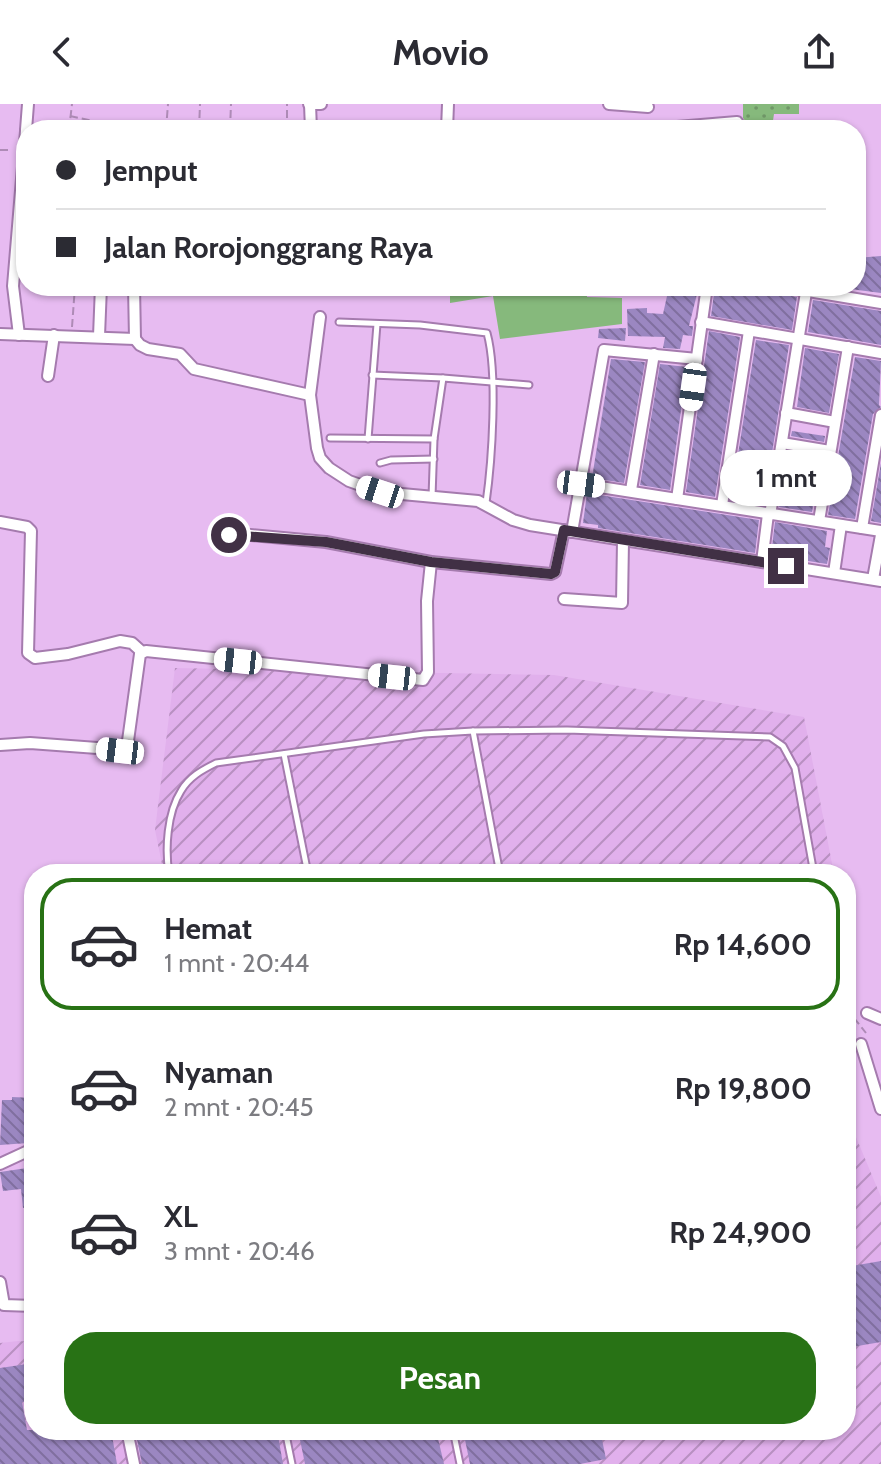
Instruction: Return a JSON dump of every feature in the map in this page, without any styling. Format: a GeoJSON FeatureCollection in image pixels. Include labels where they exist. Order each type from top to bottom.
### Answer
{"type":"FeatureCollection","features":[{"type":"Feature","properties":{"kind":"street"},"geometry":{"type":"LineString","coordinates":[[309,104],[321,104]]}},
{"type":"Feature","properties":{"kind":"street"},"geometry":{"type":"LineString","coordinates":[[609,104],[647,106]]}},
{"type":"Feature","properties":{"kind":"street"},"geometry":{"type":"LineString","coordinates":[[16,224],[13,286],[19,335]]}},
{"type":"Feature","properties":{"kind":"street"},"geometry":{"type":"LineString","coordinates":[[99,336],[101,296]]}},
{"type":"Feature","properties":{"kind":"street"},"geometry":{"type":"LineString","coordinates":[[134,296],[135,339],[140,345],[180,354],[194,369],[310,395]]}},
{"type":"Feature","properties":{"kind":"street"},"geometry":{"type":"LineString","coordinates":[[677,499],[705,296]]}},
{"type":"Feature","properties":{"kind":"street"},"geometry":{"type":"LineString","coordinates":[[762,562],[806,296]]}},
{"type":"Feature","properties":{"kind":"street"},"geometry":{"type":"LineString","coordinates":[[846,296],[881,303]]}},
{"type":"Feature","properties":{"kind":"street"},"geometry":{"type":"LineString","coordinates":[[320,317],[310,395],[317,448],[320,458],[329,468],[349,481],[380,492],[468,499],[486,504],[520,523],[877,580],[881,533],[581,484]]}},
{"type":"Feature","properties":{"kind":"street"},"geometry":{"type":"LineString","coordinates":[[701,322],[881,353]]}},
{"type":"Feature","properties":{"kind":"street"},"geometry":{"type":"LineString","coordinates":[[722,505],[749,331]]}},
{"type":"Feature","properties":{"kind":"street"},"geometry":{"type":"LineString","coordinates":[[0,334],[135,339]]}},
{"type":"Feature","properties":{"kind":"street"},"geometry":{"type":"LineString","coordinates":[[48,376],[54,335]]}},
{"type":"Feature","properties":{"kind":"street"},"geometry":{"type":"LineString","coordinates":[[819,521],[848,347]]}},
{"type":"Feature","properties":{"kind":"street"},"geometry":{"type":"LineString","coordinates":[[218,532],[326,542],[431,562],[553,574],[581,484],[604,350],[697,359]]}},
{"type":"Feature","properties":{"kind":"street"},"geometry":{"type":"LineString","coordinates":[[631,490],[654,354]]}},
{"type":"Feature","properties":{"kind":"street"},"geometry":{"type":"LineString","coordinates":[[786,413],[835,422]]}},
{"type":"Feature","properties":{"kind":"street"},"geometry":{"type":"LineString","coordinates":[[862,528],[881,415]]}},
{"type":"Feature","properties":{"kind":"street"},"geometry":{"type":"LineString","coordinates":[[782,443],[830,451]]}},
{"type":"Feature","properties":{"kind":"street"},"geometry":{"type":"LineString","coordinates":[[0,522],[27,527],[31,531],[28,653],[35,658],[68,654],[120,641],[132,643],[142,652],[423,680],[428,672],[427,601],[431,562]]}},
{"type":"Feature","properties":{"kind":"street"},"geometry":{"type":"LineString","coordinates":[[834,573],[841,525]]}},
{"type":"Feature","properties":{"kind":"street"},"geometry":{"type":"LineString","coordinates":[[564,599],[622,603],[623,541]]}},
{"type":"Feature","properties":{"kind":"street"},"geometry":{"type":"LineString","coordinates":[[0,745],[30,743],[124,750],[127,748],[142,652]]}},
{"type":"Feature","properties":{"kind":"street"},"geometry":{"type":"LineString","coordinates":[[867,1013],[881,1019]]}},
{"type":"Feature","properties":{"kind":"street"},"geometry":{"type":"LineString","coordinates":[[861,1044],[881,1109]]}},
{"type":"Feature","properties":{"kind":"street"},"geometry":{"type":"LineString","coordinates":[[0,1164],[24,1153]]}},
{"type":"Feature","properties":{"kind":"street"},"geometry":{"type":"LineString","coordinates":[[0,1282],[4,1305],[24,1306]]}},
{"type":"Feature","properties":{"kind":"street"},"geometry":{"type":"LineString","coordinates":[[129,1440],[134,1464]]}},
{"type":"Feature","properties":{"kind":"lane"},"geometry":{"type":"LineString","coordinates":[[339,322],[484,331],[488,335],[492,383],[486,504]]}},
{"type":"Feature","properties":{"kind":"lane"},"geometry":{"type":"LineString","coordinates":[[368,439],[377,324]]}},
{"type":"Feature","properties":{"kind":"lane"},"geometry":{"type":"LineString","coordinates":[[372,375],[529,385]]}},
{"type":"Feature","properties":{"kind":"lane"},"geometry":{"type":"LineString","coordinates":[[432,498],[434,439],[443,378]]}},
{"type":"Feature","properties":{"kind":"lane"},"geometry":{"type":"LineString","coordinates":[[330,438],[434,439]]}},
{"type":"Feature","properties":{"kind":"lane"},"geometry":{"type":"LineString","coordinates":[[380,463],[434,459]]}},
{"type":"Feature","properties":{"kind":"lane"},"geometry":{"type":"LineString","coordinates":[[169,864],[173,813],[180,791],[196,773],[216,763],[424,734],[567,730],[770,737],[783,746],[795,768],[812,864]]}},
{"type":"Feature","properties":{"kind":"lane"},"geometry":{"type":"LineString","coordinates":[[473,731],[498,864]]}},
{"type":"Feature","properties":{"kind":"lane"},"geometry":{"type":"LineString","coordinates":[[284,754],[306,864]]}},
{"type":"Feature","properties":{"kind":"lane"},"geometry":{"type":"LineString","coordinates":[[287,1440],[292,1464]]}},
{"type":"Feature","properties":{"kind":"lane"},"geometry":{"type":"LineString","coordinates":[[455,1440],[460,1464]]}},
{"type":"Feature","properties":{"kind":"path"},"geometry":{"type":"LineString","coordinates":[[70,120],[72,104]]}},
{"type":"Feature","properties":{"kind":"path"},"geometry":{"type":"LineString","coordinates":[[70,116],[87,120]]}},
{"type":"Feature","properties":{"kind":"path"},"geometry":{"type":"LineString","coordinates":[[72,336],[74,296]]}},
{"type":"Feature","properties":{"kind":"shaded area"},"geometry":{"type":"Polygon","coordinates":[[[175,668],[554,675],[804,717],[832,864],[162,864],[155,830],[175,668]]]}},
{"type":"Feature","properties":{"kind":"shaded area"},"geometry":{"type":"Polygon","coordinates":[[[856,1137],[881,1197],[881,1464],[0,1464],[0,1343],[24,1341],[24,1440],[856,1440],[856,1137]]]}},
{"type":"Feature","properties":{"kind":"green space"},"geometry":{"type":"Polygon","coordinates":[[[743,104],[799,104],[799,114],[774,114],[773,120],[743,118],[743,104]]]}},
{"type":"Feature","properties":{"kind":"green space"},"geometry":{"type":"Polygon","coordinates":[[[450,296],[493,296],[450,303],[450,296]]]}},
{"type":"Feature","properties":{"kind":"green space"},"geometry":{"type":"Polygon","coordinates":[[[493,296],[622,298],[622,324],[500,339],[493,296]]]}},
{"type":"Feature","properties":{"kind":"building"},"geometry":{"type":"Polygon","coordinates":[[[881,256],[881,293],[866,291],[866,257],[881,256]]]}},
{"type":"Feature","properties":{"kind":"building"},"geometry":{"type":"Polygon","coordinates":[[[667,296],[696,296],[689,326],[693,326],[692,336],[683,335],[680,349],[663,348],[665,337],[628,336],[627,309],[647,308],[647,313],[663,314],[667,296]]]}},
{"type":"Feature","properties":{"kind":"building"},"geometry":{"type":"Polygon","coordinates":[[[714,296],[797,297],[792,330],[711,316],[714,296]]]}},
{"type":"Feature","properties":{"kind":"building"},"geometry":{"type":"Polygon","coordinates":[[[813,300],[881,311],[881,345],[808,332],[813,300]]]}},
{"type":"Feature","properties":{"kind":"building"},"geometry":{"type":"Polygon","coordinates":[[[626,328],[625,341],[598,338],[599,329],[626,328]]]}},
{"type":"Feature","properties":{"kind":"building"},"geometry":{"type":"Polygon","coordinates":[[[709,331],[740,337],[715,497],[686,492],[709,331]]]}},
{"type":"Feature","properties":{"kind":"building"},"geometry":{"type":"Polygon","coordinates":[[[756,340],[789,345],[764,504],[731,499],[756,340]]]}},
{"type":"Feature","properties":{"kind":"building"},"geometry":{"type":"Polygon","coordinates":[[[805,348],[839,354],[829,413],[797,407],[805,348]]]}},
{"type":"Feature","properties":{"kind":"building"},"geometry":{"type":"Polygon","coordinates":[[[855,357],[881,361],[881,407],[873,414],[855,519],[828,515],[855,357]]]}},
{"type":"Feature","properties":{"kind":"building"},"geometry":{"type":"Polygon","coordinates":[[[611,359],[645,362],[624,483],[592,478],[611,359]]]}},
{"type":"Feature","properties":{"kind":"building"},"geometry":{"type":"Polygon","coordinates":[[[660,364],[687,367],[670,490],[640,485],[660,364]]]}},
{"type":"Feature","properties":{"kind":"building"},"geometry":{"type":"Polygon","coordinates":[[[792,431],[825,436],[824,442],[791,436],[792,431]]]}},
{"type":"Feature","properties":{"kind":"building"},"geometry":{"type":"Polygon","coordinates":[[[798,454],[821,458],[812,512],[779,507],[787,458],[797,459],[798,454]]]}},
{"type":"Feature","properties":{"kind":"building"},"geometry":{"type":"Polygon","coordinates":[[[881,463],[881,523],[871,521],[881,463]]]}},
{"type":"Feature","properties":{"kind":"building"},"geometry":{"type":"Polygon","coordinates":[[[587,493],[759,520],[755,553],[583,523],[587,493]]]}},
{"type":"Feature","properties":{"kind":"building"},"geometry":{"type":"Polygon","coordinates":[[[775,522],[827,531],[825,547],[830,548],[827,564],[771,555],[775,522]]]}},
{"type":"Feature","properties":{"kind":"building"},"geometry":{"type":"Polygon","coordinates":[[[12,1097],[24,1098],[24,1143],[0,1145],[2,1100],[12,1100],[12,1097]]]}},
{"type":"Feature","properties":{"kind":"building"},"geometry":{"type":"Polygon","coordinates":[[[24,1168],[24,1208],[21,1189],[3,1191],[0,1172],[24,1168]]]}},
{"type":"Feature","properties":{"kind":"building"},"geometry":{"type":"Polygon","coordinates":[[[881,1261],[881,1342],[856,1346],[856,1265],[881,1261]]]}},
{"type":"Feature","properties":{"kind":"building"},"geometry":{"type":"Polygon","coordinates":[[[24,1364],[24,1440],[113,1440],[117,1464],[0,1464],[0,1368],[24,1364]]]}},
{"type":"Feature","properties":{"kind":"building"},"geometry":{"type":"Polygon","coordinates":[[[137,1440],[279,1440],[283,1464],[142,1464],[137,1440]]]}},
{"type":"Feature","properties":{"kind":"building"},"geometry":{"type":"Polygon","coordinates":[[[300,1440],[438,1440],[444,1464],[305,1464],[300,1440]]]}},
{"type":"Feature","properties":{"kind":"building"},"geometry":{"type":"Polygon","coordinates":[[[465,1440],[602,1440],[606,1459],[580,1464],[470,1464],[465,1440]]]}},
{"type":"Feature","properties":{"kind":"route"},"geometry":{"type":"LineString","coordinates":[[229,535],[326,542],[431,562],[553,574],[564,530],[786,566]]}}]}
